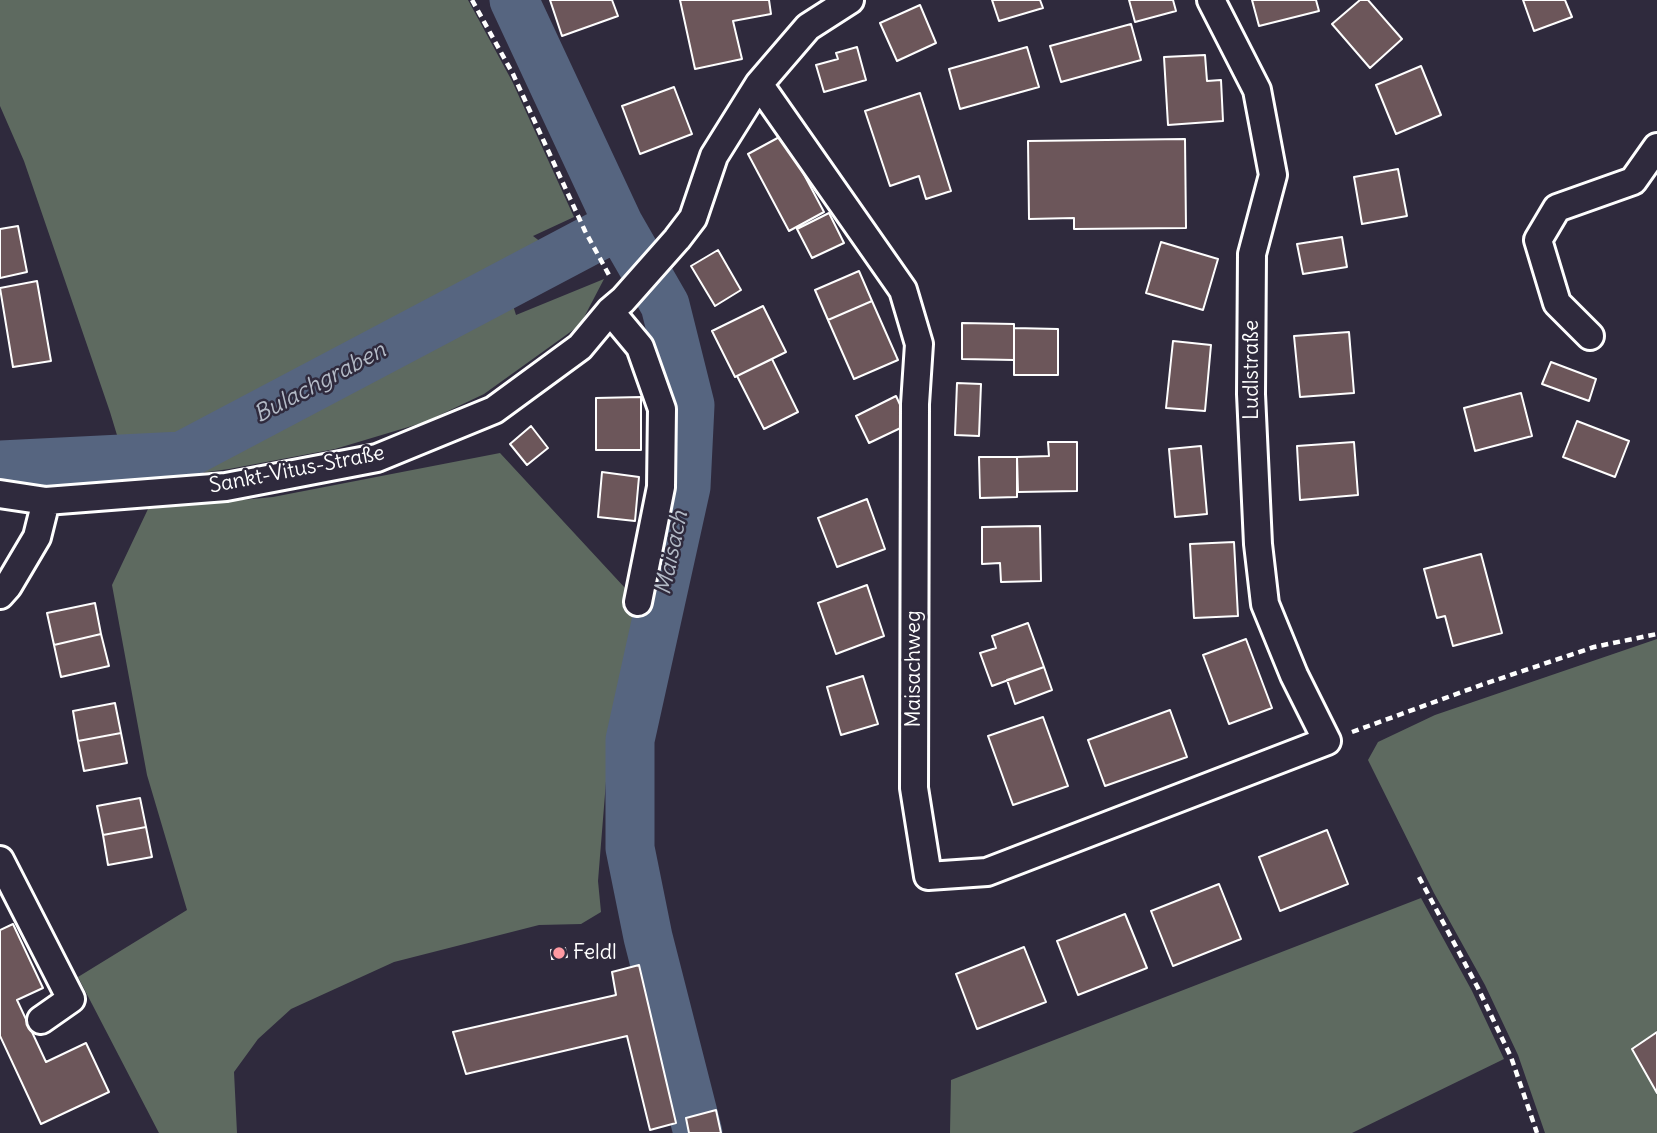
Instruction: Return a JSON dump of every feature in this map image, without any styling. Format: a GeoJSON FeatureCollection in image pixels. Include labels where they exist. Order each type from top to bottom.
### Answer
{"type":"FeatureCollection","features":[{"type":"Feature","properties":{"kind":"street","name":"Sankt-Vitus-Straße"},"geometry":{"type":"LineString","coordinates":[[0,494],[46,501],[226,487],[377,458],[494,410],[580,347],[677,239],[693,218],[714,156],[759,84],[808,27],[850,0]]}},
{"type":"Feature","properties":{"kind":"street","name":"Ludlstraße"},"geometry":{"type":"LineString","coordinates":[[1212,0],[1257,90],[1273,175],[1252,254],[1251,394],[1258,544],[1265,604],[1294,675],[1327,741]]}},
{"type":"Feature","properties":{"kind":"street","name":"Maisachweg"},"geometry":{"type":"LineString","coordinates":[[759,84],[902,290],[919,344],[915,404],[914,788],[928,876],[987,872],[1327,741]]}},
{"type":"Feature","properties":{"kind":"street"},"geometry":{"type":"LineString","coordinates":[[1590,336],[1557,303],[1538,240],[1557,208],[1633,181],[1657,147]]}},
{"type":"Feature","properties":{"kind":"street"},"geometry":{"type":"LineString","coordinates":[[617,306],[640,347],[662,409],[661,487],[638,602]]}},
{"type":"Feature","properties":{"kind":"street"},"geometry":{"type":"LineString","coordinates":[[0,595],[37,537],[46,501]]}},
{"type":"Feature","properties":{"kind":"street"},"geometry":{"type":"LineString","coordinates":[[0,860],[71,999],[41,1020]]}},
{"type":"Feature","properties":{"kind":"path"},"geometry":{"type":"LineString","coordinates":[[472,0],[513,74],[585,231],[607,271]]}},
{"type":"Feature","properties":{"kind":"path"},"geometry":{"type":"LineString","coordinates":[[1327,741],[1594,647],[1657,634]]}},
{"type":"Feature","properties":{"kind":"path"},"geometry":{"type":"LineString","coordinates":[[1419,877],[1511,1057],[1537,1133]]}},
{"type":"Feature","properties":{"kind":"shaded area"},"geometry":{"type":"Polygon","coordinates":[[[0,0],[468,0],[512,81],[574,217],[533,236],[550,249],[511,299],[516,315],[604,279],[580,325],[484,394],[425,422],[335,449],[229,469],[134,482],[24,161],[0,106],[0,0]]]}},
{"type":"Feature","properties":{"kind":"shaded area"},"geometry":{"type":"Polygon","coordinates":[[[500,453],[638,602],[610,732],[598,881],[601,912],[581,924],[539,925],[394,962],[291,1009],[258,1039],[234,1072],[237,1133],[159,1133],[78,977],[187,910],[147,775],[112,585],[148,509],[273,497],[500,453]]]}},
{"type":"Feature","properties":{"kind":"shaded area"},"geometry":{"type":"Polygon","coordinates":[[[1657,639],[1657,1032],[1632,1049],[1657,1093],[1657,1133],[1545,1133],[1518,1055],[1485,985],[1434,893],[1368,760],[1378,742],[1435,715],[1657,639]]]}},
{"type":"Feature","properties":{"kind":"shaded area"},"geometry":{"type":"Polygon","coordinates":[[[1421,898],[1472,991],[1504,1059],[1352,1133],[950,1133],[951,1080],[1421,898]]]}},
{"type":"Feature","properties":{"kind":"building"},"geometry":{"type":"Polygon","coordinates":[[[550,0],[612,0],[618,16],[562,36],[550,0]]]}},
{"type":"Feature","properties":{"kind":"building"},"geometry":{"type":"Polygon","coordinates":[[[680,0],[769,0],[771,14],[733,21],[742,59],[695,69],[680,0]]]}},
{"type":"Feature","properties":{"kind":"building"},"geometry":{"type":"Polygon","coordinates":[[[992,0],[1040,0],[1043,8],[999,21],[992,0]]]}},
{"type":"Feature","properties":{"kind":"building"},"geometry":{"type":"Polygon","coordinates":[[[1129,0],[1173,0],[1176,11],[1135,22],[1129,0]]]}},
{"type":"Feature","properties":{"kind":"building"},"geometry":{"type":"Polygon","coordinates":[[[1252,0],[1316,0],[1319,11],[1259,26],[1252,0]]]}},
{"type":"Feature","properties":{"kind":"building"},"geometry":{"type":"Polygon","coordinates":[[[1360,0],[1368,0],[1402,39],[1370,68],[1332,24],[1360,0]]]}},
{"type":"Feature","properties":{"kind":"building"},"geometry":{"type":"Polygon","coordinates":[[[1523,0],[1565,0],[1572,17],[1534,31],[1523,0]]]}},
{"type":"Feature","properties":{"kind":"building"},"geometry":{"type":"Polygon","coordinates":[[[920,5],[936,43],[897,61],[880,23],[920,5]]]}},
{"type":"Feature","properties":{"kind":"building"},"geometry":{"type":"Polygon","coordinates":[[[1131,24],[1141,60],[1061,82],[1050,46],[1131,24]]]}},
{"type":"Feature","properties":{"kind":"building"},"geometry":{"type":"Polygon","coordinates":[[[857,47],[866,80],[824,92],[816,65],[838,59],[836,53],[857,47]]]}},
{"type":"Feature","properties":{"kind":"building"},"geometry":{"type":"Polygon","coordinates":[[[1027,47],[1039,87],[960,109],[949,69],[1027,47]]]}},
{"type":"Feature","properties":{"kind":"building"},"geometry":{"type":"Polygon","coordinates":[[[1205,55],[1207,81],[1221,80],[1223,121],[1168,125],[1164,57],[1205,55]]]}},
{"type":"Feature","properties":{"kind":"building"},"geometry":{"type":"Polygon","coordinates":[[[1421,66],[1441,115],[1396,134],[1376,85],[1421,66]]]}},
{"type":"Feature","properties":{"kind":"building"},"geometry":{"type":"Polygon","coordinates":[[[674,87],[692,134],[640,154],[622,106],[674,87]]]}},
{"type":"Feature","properties":{"kind":"building"},"geometry":{"type":"Polygon","coordinates":[[[920,93],[951,191],[926,199],[919,176],[890,186],[865,111],[920,93]]]}},
{"type":"Feature","properties":{"kind":"building"},"geometry":{"type":"Polygon","coordinates":[[[783,135],[824,212],[789,231],[748,154],[783,135]]]}},
{"type":"Feature","properties":{"kind":"building"},"geometry":{"type":"Polygon","coordinates":[[[1185,139],[1186,228],[1074,229],[1074,218],[1029,219],[1028,141],[1185,139]]]}},
{"type":"Feature","properties":{"kind":"building"},"geometry":{"type":"Polygon","coordinates":[[[1398,169],[1407,216],[1362,224],[1354,177],[1398,169]]]}},
{"type":"Feature","properties":{"kind":"building"},"geometry":{"type":"Polygon","coordinates":[[[829,213],[844,243],[812,258],[797,229],[829,213]]]}},
{"type":"Feature","properties":{"kind":"building"},"geometry":{"type":"Polygon","coordinates":[[[18,226],[27,272],[0,278],[0,229],[18,226]]]}},
{"type":"Feature","properties":{"kind":"building"},"geometry":{"type":"Polygon","coordinates":[[[1342,237],[1347,267],[1303,274],[1297,244],[1342,237]]]}},
{"type":"Feature","properties":{"kind":"building"},"geometry":{"type":"Polygon","coordinates":[[[1161,242],[1218,259],[1203,310],[1146,293],[1161,242]]]}},
{"type":"Feature","properties":{"kind":"building"},"geometry":{"type":"Polygon","coordinates":[[[718,250],[741,290],[715,306],[691,266],[718,250]]]}},
{"type":"Feature","properties":{"kind":"building"},"geometry":{"type":"Polygon","coordinates":[[[859,271],[872,301],[828,320],[815,290],[859,271]]]}},
{"type":"Feature","properties":{"kind":"building"},"geometry":{"type":"Polygon","coordinates":[[[37,281],[51,361],[13,367],[0,288],[37,281]]]}},
{"type":"Feature","properties":{"kind":"building"},"geometry":{"type":"Polygon","coordinates":[[[872,301],[898,360],[854,379],[828,320],[872,301]]]}},
{"type":"Feature","properties":{"kind":"building"},"geometry":{"type":"Polygon","coordinates":[[[763,306],[786,352],[735,377],[712,331],[763,306]]]}},
{"type":"Feature","properties":{"kind":"building"},"geometry":{"type":"Polygon","coordinates":[[[962,323],[1014,324],[1014,360],[962,359],[962,323]]]}},
{"type":"Feature","properties":{"kind":"building"},"geometry":{"type":"Polygon","coordinates":[[[1014,328],[1058,329],[1058,375],[1014,375],[1014,328]]]}},
{"type":"Feature","properties":{"kind":"building"},"geometry":{"type":"Polygon","coordinates":[[[1349,332],[1354,393],[1300,397],[1294,336],[1349,332]]]}},
{"type":"Feature","properties":{"kind":"building"},"geometry":{"type":"Polygon","coordinates":[[[1173,341],[1211,345],[1205,411],[1166,408],[1173,341]]]}},
{"type":"Feature","properties":{"kind":"building"},"geometry":{"type":"Polygon","coordinates":[[[772,359],[798,412],[764,429],[737,376],[772,359]]]}},
{"type":"Feature","properties":{"kind":"building"},"geometry":{"type":"Polygon","coordinates":[[[1551,362],[1596,379],[1589,401],[1542,384],[1551,362]]]}},
{"type":"Feature","properties":{"kind":"building"},"geometry":{"type":"Polygon","coordinates":[[[957,383],[981,384],[979,436],[955,435],[957,383]]]}},
{"type":"Feature","properties":{"kind":"building"},"geometry":{"type":"Polygon","coordinates":[[[1521,393],[1532,436],[1475,451],[1464,408],[1521,393]]]}},
{"type":"Feature","properties":{"kind":"building"},"geometry":{"type":"Polygon","coordinates":[[[896,396],[909,424],[869,443],[856,416],[896,396]]]}},
{"type":"Feature","properties":{"kind":"building"},"geometry":{"type":"Polygon","coordinates":[[[641,397],[641,450],[596,450],[596,398],[641,397]]]}},
{"type":"Feature","properties":{"kind":"building"},"geometry":{"type":"Polygon","coordinates":[[[1577,421],[1629,441],[1615,477],[1563,457],[1577,421]]]}},
{"type":"Feature","properties":{"kind":"building"},"geometry":{"type":"Polygon","coordinates":[[[531,426],[548,448],[527,465],[510,444],[531,426]]]}},
{"type":"Feature","properties":{"kind":"building"},"geometry":{"type":"Polygon","coordinates":[[[1048,442],[1077,442],[1077,491],[1018,492],[1017,457],[1049,456],[1048,442]]]}},
{"type":"Feature","properties":{"kind":"building"},"geometry":{"type":"Polygon","coordinates":[[[1354,442],[1358,495],[1300,500],[1297,446],[1354,442]]]}},
{"type":"Feature","properties":{"kind":"building"},"geometry":{"type":"Polygon","coordinates":[[[1201,446],[1207,514],[1175,517],[1169,449],[1201,446]]]}},
{"type":"Feature","properties":{"kind":"building"},"geometry":{"type":"Polygon","coordinates":[[[979,457],[1017,457],[1017,497],[980,498],[979,457]]]}},
{"type":"Feature","properties":{"kind":"building"},"geometry":{"type":"Polygon","coordinates":[[[602,472],[639,477],[635,521],[598,517],[602,472]]]}},
{"type":"Feature","properties":{"kind":"building"},"geometry":{"type":"Polygon","coordinates":[[[867,499],[885,549],[837,567],[818,518],[867,499]]]}},
{"type":"Feature","properties":{"kind":"building"},"geometry":{"type":"Polygon","coordinates":[[[1040,526],[1041,581],[1001,582],[1000,563],[982,564],[982,527],[1040,526]]]}},
{"type":"Feature","properties":{"kind":"building"},"geometry":{"type":"Polygon","coordinates":[[[1234,542],[1238,616],[1194,618],[1190,544],[1234,542]]]}},
{"type":"Feature","properties":{"kind":"building"},"geometry":{"type":"Polygon","coordinates":[[[1481,554],[1502,633],[1453,646],[1445,616],[1437,618],[1424,569],[1481,554]]]}},
{"type":"Feature","properties":{"kind":"building"},"geometry":{"type":"Polygon","coordinates":[[[867,585],[884,636],[836,654],[818,603],[867,585]]]}},
{"type":"Feature","properties":{"kind":"building"},"geometry":{"type":"Polygon","coordinates":[[[95,603],[101,634],[54,645],[47,613],[95,603]]]}},
{"type":"Feature","properties":{"kind":"building"},"geometry":{"type":"Polygon","coordinates":[[[1028,623],[1044,667],[992,686],[980,653],[996,648],[992,636],[1028,623]]]}},
{"type":"Feature","properties":{"kind":"building"},"geometry":{"type":"Polygon","coordinates":[[[101,634],[109,666],[61,677],[54,645],[101,634]]]}},
{"type":"Feature","properties":{"kind":"building"},"geometry":{"type":"Polygon","coordinates":[[[1246,639],[1272,708],[1229,724],[1203,655],[1246,639]]]}},
{"type":"Feature","properties":{"kind":"building"},"geometry":{"type":"Polygon","coordinates":[[[1044,667],[1052,690],[1015,704],[1007,680],[1044,667]]]}},
{"type":"Feature","properties":{"kind":"building"},"geometry":{"type":"Polygon","coordinates":[[[863,676],[878,724],[841,735],[827,687],[863,676]]]}},
{"type":"Feature","properties":{"kind":"building"},"geometry":{"type":"Polygon","coordinates":[[[115,703],[121,733],[78,741],[73,711],[115,703]]]}},
{"type":"Feature","properties":{"kind":"building"},"geometry":{"type":"Polygon","coordinates":[[[1170,710],[1187,757],[1105,786],[1088,740],[1170,710]]]}},
{"type":"Feature","properties":{"kind":"building"},"geometry":{"type":"Polygon","coordinates":[[[1043,717],[1068,786],[1013,805],[988,736],[1043,717]]]}},
{"type":"Feature","properties":{"kind":"building"},"geometry":{"type":"Polygon","coordinates":[[[121,733],[127,763],[84,771],[78,741],[121,733]]]}},
{"type":"Feature","properties":{"kind":"building"},"geometry":{"type":"Polygon","coordinates":[[[140,798],[146,827],[103,835],[97,806],[140,798]]]}},
{"type":"Feature","properties":{"kind":"building"},"geometry":{"type":"Polygon","coordinates":[[[146,827],[152,857],[108,865],[103,835],[146,827]]]}},
{"type":"Feature","properties":{"kind":"building"},"geometry":{"type":"Polygon","coordinates":[[[1327,830],[1348,884],[1280,911],[1259,857],[1327,830]]]}},
{"type":"Feature","properties":{"kind":"building"},"geometry":{"type":"Polygon","coordinates":[[[1219,884],[1241,939],[1173,966],[1151,911],[1219,884]]]}},
{"type":"Feature","properties":{"kind":"building"},"geometry":{"type":"Polygon","coordinates":[[[1125,914],[1147,968],[1078,995],[1057,941],[1125,914]]]}},
{"type":"Feature","properties":{"kind":"building"},"geometry":{"type":"Polygon","coordinates":[[[13,924],[43,988],[17,1000],[46,1062],[86,1043],[109,1092],[41,1124],[0,1036],[0,930],[13,924]]]}},
{"type":"Feature","properties":{"kind":"building"},"geometry":{"type":"Polygon","coordinates":[[[1024,947],[1046,1002],[977,1029],[956,974],[1024,947]]]}},
{"type":"Feature","properties":{"kind":"building","name":"Feldl"},"geometry":{"type":"Polygon","coordinates":[[[565,948],[567,957],[552,959],[551,950],[565,948]]]}},
{"type":"Feature","properties":{"kind":"building"},"geometry":{"type":"Polygon","coordinates":[[[639,965],[676,1123],[650,1130],[627,1036],[466,1074],[453,1032],[616,995],[612,972],[639,965]]]}},
{"type":"Feature","properties":{"kind":"building"},"geometry":{"type":"Polygon","coordinates":[[[1657,1032],[1657,1093],[1632,1049],[1657,1032]]]}},
{"type":"Feature","properties":{"kind":"building"},"geometry":{"type":"Polygon","coordinates":[[[716,1110],[721,1133],[689,1133],[686,1118],[716,1110]]]}},
{"type":"Feature","properties":{"kind":"waterway","name":"Maisach"},"geometry":{"type":"LineString","coordinates":[[514,0],[619,225],[665,305],[690,405],[686,487],[630,740],[630,848],[648,937],[698,1133]]}},
{"type":"Feature","properties":{"kind":"waterway","name":"Bulachgraben"},"geometry":{"type":"LineString","coordinates":[[0,465],[182,456],[619,225]]}},
{"type":"Feature","properties":{"kind":"place","name":"Feldl"},"geometry":{"type":"Point","coordinates":[559,953]}}]}
